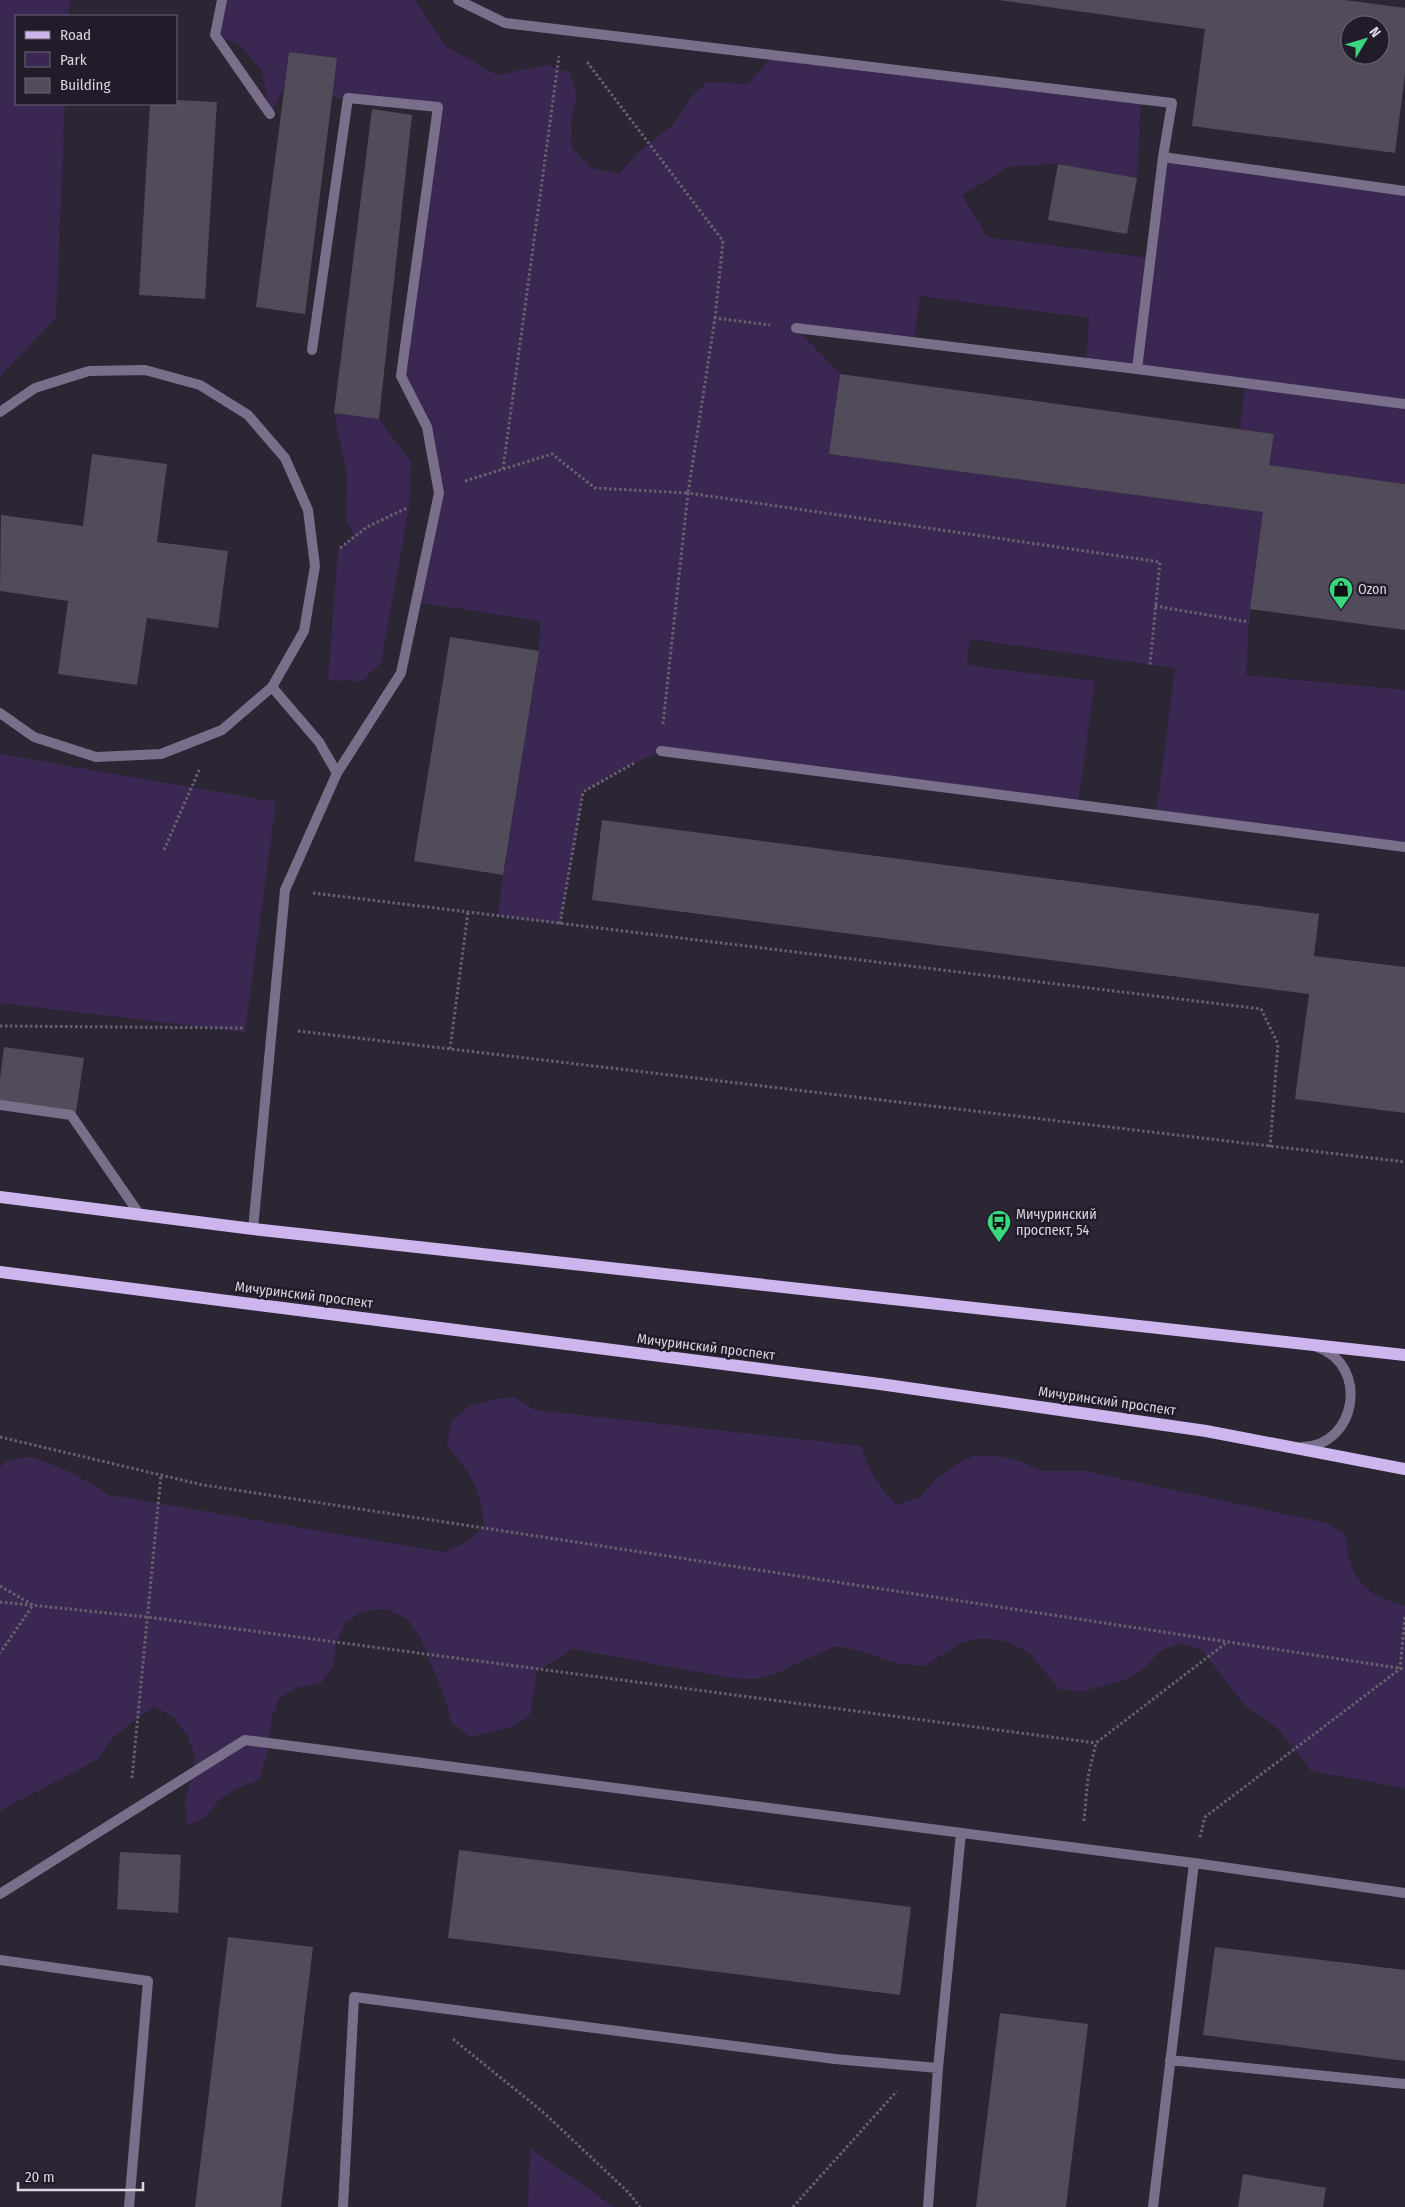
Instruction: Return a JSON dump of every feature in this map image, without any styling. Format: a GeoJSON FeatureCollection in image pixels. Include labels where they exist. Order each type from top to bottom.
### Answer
{"type":"FeatureCollection","features":[{"type":"Feature","properties":{"kind":"main road"},"geometry":{"type":"LineString","coordinates":[[0,1197],[253,1229],[1405,1355]]}},
{"type":"Feature","properties":{"kind":"main road","name":"Мичуринский проспект"},"geometry":{"type":"LineString","coordinates":[[0,1272],[880,1384],[1206,1431],[1405,1469]]}},
{"type":"Feature","properties":{"kind":"street"},"geometry":{"type":"LineString","coordinates":[[222,0],[215,35],[270,114]]}},
{"type":"Feature","properties":{"kind":"street"},"geometry":{"type":"LineString","coordinates":[[458,0],[505,23],[1172,103],[1163,156],[1137,369]]}},
{"type":"Feature","properties":{"kind":"street"},"geometry":{"type":"LineString","coordinates":[[253,1229],[285,890],[337,773],[401,673],[438,493],[427,428],[401,376],[438,108],[348,98],[312,350]]}},
{"type":"Feature","properties":{"kind":"street"},"geometry":{"type":"LineString","coordinates":[[1163,156],[1405,191]]}},
{"type":"Feature","properties":{"kind":"street"},"geometry":{"type":"LineString","coordinates":[[796,328],[1137,369],[1405,404]]}},
{"type":"Feature","properties":{"kind":"street"},"geometry":{"type":"LineString","coordinates":[[0,412],[35,388],[89,371],[145,370],[200,385],[248,415],[285,458],[308,510],[315,566],[304,631],[272,687],[222,730],[162,754],[96,756],[34,738],[0,712]]}},
{"type":"Feature","properties":{"kind":"street"},"geometry":{"type":"LineString","coordinates":[[272,687],[318,742],[337,773]]}},
{"type":"Feature","properties":{"kind":"street"},"geometry":{"type":"LineString","coordinates":[[661,751],[1405,847]]}},
{"type":"Feature","properties":{"kind":"street"},"geometry":{"type":"LineString","coordinates":[[0,1105],[71,1116],[140,1214]]}},
{"type":"Feature","properties":{"kind":"street"},"geometry":{"type":"LineString","coordinates":[[1290,1447],[1309,1447],[1326,1441],[1339,1429],[1348,1413],[1352,1395],[1348,1377],[1339,1362],[1324,1350],[1308,1344]]}},
{"type":"Feature","properties":{"kind":"street"},"geometry":{"type":"LineString","coordinates":[[0,1894],[245,1740],[1194,1863],[1405,1893]]}},
{"type":"Feature","properties":{"kind":"street"},"geometry":{"type":"LineString","coordinates":[[928,2207],[938,2068],[961,1833]]}},
{"type":"Feature","properties":{"kind":"street"},"geometry":{"type":"LineString","coordinates":[[1153,2207],[1194,1863]]}},
{"type":"Feature","properties":{"kind":"street"},"geometry":{"type":"LineString","coordinates":[[0,1960],[148,1981],[128,2207]]}},
{"type":"Feature","properties":{"kind":"street"},"geometry":{"type":"LineString","coordinates":[[342,2207],[354,1998],[835,2060],[938,2068]]}},
{"type":"Feature","properties":{"kind":"street"},"geometry":{"type":"LineString","coordinates":[[1170,2060],[1405,2084]]}},
{"type":"Feature","properties":{"kind":"path"},"geometry":{"type":"LineString","coordinates":[[560,924],[583,792],[625,767],[661,751],[688,493],[715,318],[723,241],[563,29]]}},
{"type":"Feature","properties":{"kind":"path"},"geometry":{"type":"LineString","coordinates":[[503,470],[563,29]]}},
{"type":"Feature","properties":{"kind":"path"},"geometry":{"type":"LineString","coordinates":[[715,318],[796,328]]}},
{"type":"Feature","properties":{"kind":"path"},"geometry":{"type":"LineString","coordinates":[[315,566],[367,527],[438,493],[458,484],[552,454],[595,488],[688,493],[1160,562],[1150,665]]}},
{"type":"Feature","properties":{"kind":"path"},"geometry":{"type":"LineString","coordinates":[[1155,606],[1249,622]]}},
{"type":"Feature","properties":{"kind":"path"},"geometry":{"type":"LineString","coordinates":[[164,850],[216,732]]}},
{"type":"Feature","properties":{"kind":"path"},"geometry":{"type":"LineString","coordinates":[[285,890],[1261,1009],[1278,1044],[1270,1147]]}},
{"type":"Feature","properties":{"kind":"path"},"geometry":{"type":"LineString","coordinates":[[450,1049],[468,912]]}},
{"type":"Feature","properties":{"kind":"path"},"geometry":{"type":"LineString","coordinates":[[0,1026],[272,1028],[1405,1162]]}},
{"type":"Feature","properties":{"kind":"path"},"geometry":{"type":"LineString","coordinates":[[0,1437],[213,1487],[1405,1669]]}},
{"type":"Feature","properties":{"kind":"path"},"geometry":{"type":"LineString","coordinates":[[129,1813],[161,1475]]}},
{"type":"Feature","properties":{"kind":"path"},"geometry":{"type":"LineString","coordinates":[[0,1586],[33,1605]]}},
{"type":"Feature","properties":{"kind":"path"},"geometry":{"type":"LineString","coordinates":[[0,1602],[148,1617],[1096,1743]]}},
{"type":"Feature","properties":{"kind":"path"},"geometry":{"type":"LineString","coordinates":[[0,1654],[33,1605]]}},
{"type":"Feature","properties":{"kind":"path"},"geometry":{"type":"LineString","coordinates":[[1194,1863],[1205,1817],[1400,1668],[1405,1617]]}},
{"type":"Feature","properties":{"kind":"path"},"geometry":{"type":"LineString","coordinates":[[1082,1849],[1088,1777],[1096,1743],[1227,1642]]}},
{"type":"Feature","properties":{"kind":"path"},"geometry":{"type":"LineString","coordinates":[[448,2034],[543,2112],[629,2193],[640,2207]]}},
{"type":"Feature","properties":{"kind":"path"},"geometry":{"type":"LineString","coordinates":[[793,2207],[919,2066]]}},
{"type":"Feature","properties":{"kind":"green space"},"geometry":{"type":"Polygon","coordinates":[[[0,0],[70,0],[69,15],[15,15],[15,105],[65,105],[56,318],[0,376],[0,0]]]}},
{"type":"Feature","properties":{"kind":"green space"},"geometry":{"type":"Polygon","coordinates":[[[222,0],[415,0],[445,46],[497,75],[547,65],[570,73],[577,96],[571,122],[572,148],[591,168],[618,174],[638,153],[672,126],[691,97],[707,82],[748,84],[773,55],[1141,100],[1137,178],[1058,164],[1011,166],[962,195],[987,237],[1150,258],[1163,157],[1405,191],[1405,484],[1269,465],[1274,434],[1240,429],[1245,383],[1086,363],[1089,318],[920,296],[914,342],[796,328],[840,374],[829,454],[1263,512],[1249,622],[1246,675],[1405,690],[1405,847],[1156,815],[1175,668],[970,639],[967,665],[1095,681],[1078,805],[661,751],[625,767],[583,792],[560,924],[498,916],[539,651],[540,621],[416,602],[439,493],[427,427],[401,376],[438,108],[332,97],[337,58],[289,52],[285,85],[270,114],[262,71],[240,45],[215,35],[222,0]]]}},
{"type":"Feature","properties":{"kind":"green space"},"geometry":{"type":"Polygon","coordinates":[[[334,413],[379,419],[411,462],[409,507],[381,663],[362,681],[328,680],[338,549],[354,537],[346,519],[347,474],[334,413]]]}},
{"type":"Feature","properties":{"kind":"green space"},"geometry":{"type":"Polygon","coordinates":[[[0,754],[276,802],[245,1032],[0,1003],[0,754]]]}},
{"type":"Feature","properties":{"kind":"green space"},"geometry":{"type":"Polygon","coordinates":[[[514,1397],[535,1410],[861,1446],[867,1464],[875,1478],[884,1492],[897,1505],[920,1497],[935,1480],[953,1466],[973,1456],[998,1456],[1020,1461],[1041,1471],[1086,1471],[1327,1523],[1346,1534],[1350,1562],[1360,1582],[1379,1596],[1405,1606],[1405,1788],[1311,1771],[1283,1734],[1266,1719],[1246,1707],[1202,1650],[1181,1643],[1160,1651],[1146,1667],[1127,1679],[1081,1692],[1059,1689],[1029,1653],[1009,1642],[985,1638],[963,1642],[924,1666],[898,1664],[857,1650],[835,1646],[775,1674],[755,1679],[731,1678],[573,1649],[537,1671],[530,1715],[512,1727],[471,1737],[451,1722],[446,1701],[421,1639],[408,1620],[387,1609],[363,1611],[345,1623],[336,1643],[333,1666],[321,1683],[298,1687],[279,1698],[272,1717],[266,1760],[258,1780],[238,1788],[219,1800],[206,1817],[187,1826],[185,1800],[192,1778],[195,1756],[187,1735],[173,1717],[154,1706],[113,1737],[98,1759],[0,1811],[0,1467],[8,1460],[32,1457],[73,1473],[109,1495],[445,1552],[467,1542],[484,1526],[481,1503],[473,1483],[462,1464],[447,1446],[451,1422],[469,1406],[491,1400],[514,1397]]]}},
{"type":"Feature","properties":{"kind":"green space"},"geometry":{"type":"Polygon","coordinates":[[[530,2148],[614,2207],[528,2207],[530,2148]]]}},
{"type":"Feature","properties":{"kind":"building"},"geometry":{"type":"Polygon","coordinates":[[[999,0],[1345,0],[1405,8],[1405,74],[1395,153],[1192,126],[1205,29],[999,0]]]}},
{"type":"Feature","properties":{"kind":"building"},"geometry":{"type":"Polygon","coordinates":[[[289,52],[337,58],[305,314],[256,307],[289,52]]]}},
{"type":"Feature","properties":{"kind":"building"},"geometry":{"type":"Polygon","coordinates":[[[178,100],[217,102],[205,299],[139,295],[150,105],[178,105],[178,100]]]}},
{"type":"Feature","properties":{"kind":"building"},"geometry":{"type":"Polygon","coordinates":[[[372,109],[412,115],[379,419],[334,413],[372,109]]]}},
{"type":"Feature","properties":{"kind":"building"},"geometry":{"type":"Polygon","coordinates":[[[1058,164],[1137,178],[1127,234],[1048,220],[1058,164]]]}},
{"type":"Feature","properties":{"kind":"building"},"geometry":{"type":"Polygon","coordinates":[[[840,374],[1274,434],[1269,465],[1405,484],[1405,630],[1250,609],[1263,512],[829,454],[840,374]]]}},
{"type":"Feature","properties":{"kind":"building"},"geometry":{"type":"Polygon","coordinates":[[[92,454],[167,464],[157,542],[228,551],[218,628],[147,618],[137,685],[58,674],[68,601],[0,591],[1,515],[83,526],[92,454]]]}},
{"type":"Feature","properties":{"kind":"building"},"geometry":{"type":"Polygon","coordinates":[[[450,637],[539,651],[503,875],[414,861],[450,637]]]}},
{"type":"Feature","properties":{"kind":"building"},"geometry":{"type":"Polygon","coordinates":[[[602,820],[1319,914],[1314,956],[1405,967],[1405,1113],[1295,1099],[1309,994],[592,900],[602,820]]]}},
{"type":"Feature","properties":{"kind":"building"},"geometry":{"type":"Polygon","coordinates":[[[4,1047],[84,1058],[75,1119],[0,1109],[0,1079],[4,1047]]]}},
{"type":"Feature","properties":{"kind":"building"},"geometry":{"type":"Polygon","coordinates":[[[459,1850],[911,1907],[900,1995],[448,1938],[459,1850]]]}},
{"type":"Feature","properties":{"kind":"building"},"geometry":{"type":"Polygon","coordinates":[[[120,1852],[181,1855],[178,1913],[117,1909],[120,1852]]]}},
{"type":"Feature","properties":{"kind":"building"},"geometry":{"type":"Polygon","coordinates":[[[228,1937],[313,1947],[281,2207],[195,2207],[228,1937]]]}},
{"type":"Feature","properties":{"kind":"building"},"geometry":{"type":"Polygon","coordinates":[[[1215,1947],[1405,1970],[1405,2061],[1203,2035],[1215,1947]]]}},
{"type":"Feature","properties":{"kind":"building"},"geometry":{"type":"Polygon","coordinates":[[[1000,2013],[1088,2024],[1066,2207],[976,2207],[1000,2013]]]}},
{"type":"Feature","properties":{"kind":"building"},"geometry":{"type":"Polygon","coordinates":[[[1243,2174],[1326,2188],[1323,2207],[1238,2207],[1243,2174]]]}},
{"type":"Feature","properties":{"kind":"place","name":"Ozon"},"geometry":{"type":"Point","coordinates":[1341,610]}},
{"type":"Feature","properties":{"kind":"place","name":"Мичуринский проспект, 54"},"geometry":{"type":"Point","coordinates":[999,1243]}}]}
